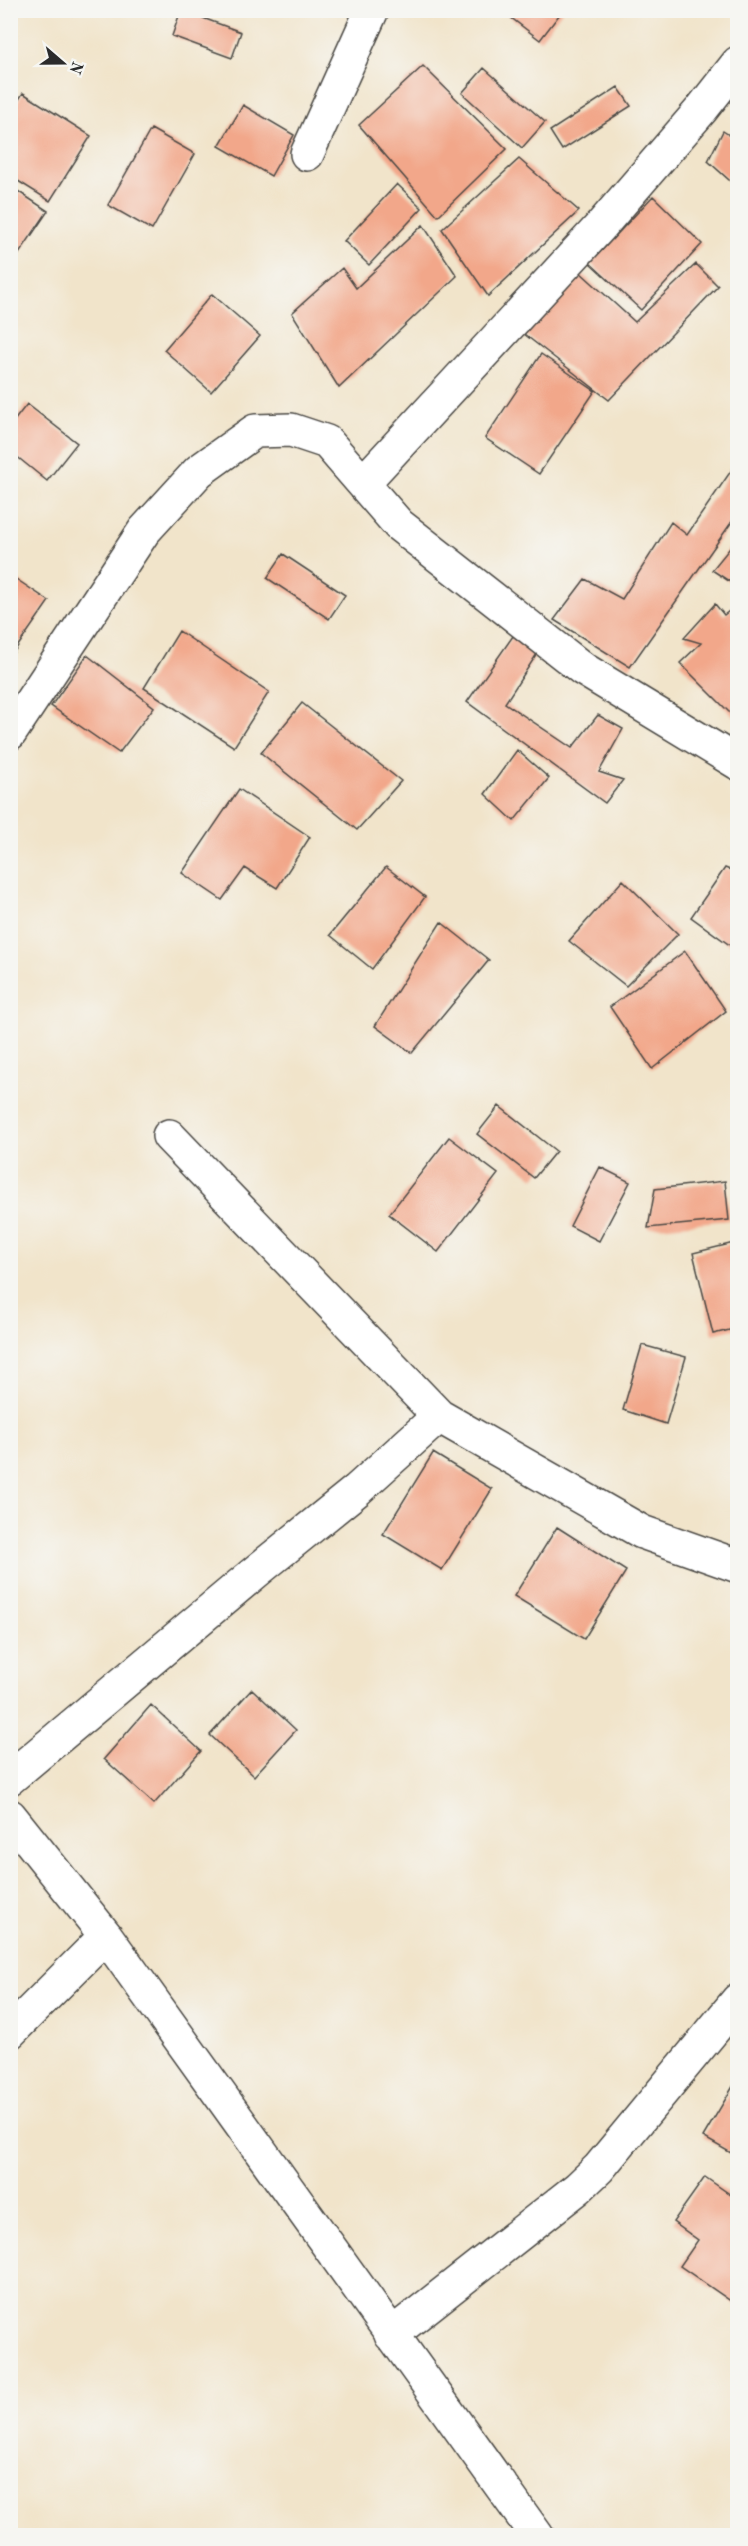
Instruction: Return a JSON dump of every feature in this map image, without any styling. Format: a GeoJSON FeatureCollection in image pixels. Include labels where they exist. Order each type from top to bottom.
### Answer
{"type":"FeatureCollection","features":[{"type":"Feature","properties":{"kind":"street"},"geometry":{"type":"LineString","coordinates":[[307,154],[372,10]]}},
{"type":"Feature","properties":{"kind":"street"},"geometry":{"type":"LineString","coordinates":[[363,483],[600,227],[701,110],[738,63]]}},
{"type":"Feature","properties":{"kind":"street"},"geometry":{"type":"LineString","coordinates":[[10,733],[144,531],[199,471],[255,431],[291,429],[327,442],[399,525],[583,669],[738,763]]}},
{"type":"Feature","properties":{"kind":"street"},"geometry":{"type":"LineString","coordinates":[[169,1136],[440,1416],[642,1532],[738,1566]]}},
{"type":"Feature","properties":{"kind":"street"},"geometry":{"type":"LineString","coordinates":[[10,1778],[357,1490],[440,1416]]}},
{"type":"Feature","properties":{"kind":"street"},"geometry":{"type":"LineString","coordinates":[[10,1816],[106,1936],[537,2535]]}},
{"type":"Feature","properties":{"kind":"street"},"geometry":{"type":"LineString","coordinates":[[10,2032],[106,1936]]}},
{"type":"Feature","properties":{"kind":"street"},"geometry":{"type":"LineString","coordinates":[[391,2335],[578,2188],[599,2168],[738,2000]]}},
{"type":"Feature","properties":{"kind":"building"},"geometry":{"type":"Polygon","coordinates":[[[181,10],[241,32],[232,58],[172,36],[181,10]]]}},
{"type":"Feature","properties":{"kind":"building"},"geometry":{"type":"Polygon","coordinates":[[[501,10],[563,10],[540,40],[501,10]]]}},
{"type":"Feature","properties":{"kind":"building"},"geometry":{"type":"Polygon","coordinates":[[[423,66],[507,149],[438,216],[359,125],[423,66]]]}},
{"type":"Feature","properties":{"kind":"building"},"geometry":{"type":"Polygon","coordinates":[[[484,68],[545,122],[522,148],[462,93],[484,68]]]}},
{"type":"Feature","properties":{"kind":"building"},"geometry":{"type":"Polygon","coordinates":[[[618,87],[631,106],[562,150],[550,131],[618,87]]]}},
{"type":"Feature","properties":{"kind":"building"},"geometry":{"type":"Polygon","coordinates":[[[23,93],[91,136],[50,201],[10,176],[10,113],[23,93]]]}},
{"type":"Feature","properties":{"kind":"building"},"geometry":{"type":"Polygon","coordinates":[[[243,105],[294,135],[271,176],[219,146],[243,105]]]}},
{"type":"Feature","properties":{"kind":"building"},"geometry":{"type":"Polygon","coordinates":[[[151,129],[195,154],[152,230],[108,205],[151,129]]]}},
{"type":"Feature","properties":{"kind":"building"},"geometry":{"type":"Polygon","coordinates":[[[723,131],[738,141],[738,188],[708,161],[723,131]]]}},
{"type":"Feature","properties":{"kind":"building"},"geometry":{"type":"Polygon","coordinates":[[[519,159],[579,211],[488,296],[442,229],[519,159]]]}},
{"type":"Feature","properties":{"kind":"building"},"geometry":{"type":"Polygon","coordinates":[[[397,184],[422,208],[369,265],[344,241],[397,184]]]}},
{"type":"Feature","properties":{"kind":"building"},"geometry":{"type":"Polygon","coordinates":[[[10,186],[48,211],[10,267],[10,186]]]}},
{"type":"Feature","properties":{"kind":"building"},"geometry":{"type":"Polygon","coordinates":[[[653,196],[702,244],[641,310],[590,263],[653,196]]]}},
{"type":"Feature","properties":{"kind":"building"},"geometry":{"type":"Polygon","coordinates":[[[423,225],[457,276],[339,388],[292,313],[342,268],[356,288],[423,225]]]}},
{"type":"Feature","properties":{"kind":"building"},"geometry":{"type":"Polygon","coordinates":[[[696,264],[718,286],[609,400],[524,334],[580,272],[635,322],[696,264]]]}},
{"type":"Feature","properties":{"kind":"building"},"geometry":{"type":"Polygon","coordinates":[[[212,294],[260,336],[211,392],[164,350],[212,294]]]}},
{"type":"Feature","properties":{"kind":"building"},"geometry":{"type":"Polygon","coordinates":[[[541,354],[595,391],[539,474],[485,438],[541,354]]]}},
{"type":"Feature","properties":{"kind":"building"},"geometry":{"type":"Polygon","coordinates":[[[27,404],[77,443],[47,481],[10,451],[10,426],[27,404]]]}},
{"type":"Feature","properties":{"kind":"building"},"geometry":{"type":"Polygon","coordinates":[[[733,468],[738,469],[738,513],[630,667],[554,620],[585,579],[622,599],[671,522],[687,535],[733,468]]]}},
{"type":"Feature","properties":{"kind":"building"},"geometry":{"type":"Polygon","coordinates":[[[738,538],[738,587],[712,570],[738,538]]]}},
{"type":"Feature","properties":{"kind":"building"},"geometry":{"type":"Polygon","coordinates":[[[283,554],[345,595],[329,619],[267,578],[283,554]]]}},
{"type":"Feature","properties":{"kind":"building"},"geometry":{"type":"Polygon","coordinates":[[[10,575],[49,601],[13,653],[10,652],[10,575]]]}},
{"type":"Feature","properties":{"kind":"building"},"geometry":{"type":"Polygon","coordinates":[[[715,604],[724,615],[738,604],[738,713],[734,717],[680,663],[701,643],[684,638],[715,604]]]}},
{"type":"Feature","properties":{"kind":"building"},"geometry":{"type":"Polygon","coordinates":[[[179,631],[269,692],[234,747],[144,688],[179,631]]]}},
{"type":"Feature","properties":{"kind":"building"},"geometry":{"type":"Polygon","coordinates":[[[513,636],[537,654],[505,703],[572,748],[598,715],[623,729],[599,772],[623,780],[605,803],[467,702],[513,636]]]}},
{"type":"Feature","properties":{"kind":"building"},"geometry":{"type":"Polygon","coordinates":[[[87,655],[154,707],[119,753],[51,706],[87,655]]]}},
{"type":"Feature","properties":{"kind":"building"},"geometry":{"type":"Polygon","coordinates":[[[302,703],[401,781],[357,830],[261,753],[302,703]]]}},
{"type":"Feature","properties":{"kind":"building"},"geometry":{"type":"Polygon","coordinates":[[[517,750],[549,778],[514,821],[485,794],[517,750]]]}},
{"type":"Feature","properties":{"kind":"building"},"geometry":{"type":"Polygon","coordinates":[[[239,789],[310,837],[277,888],[245,868],[222,900],[182,873],[239,789]]]}},
{"type":"Feature","properties":{"kind":"building"},"geometry":{"type":"Polygon","coordinates":[[[386,867],[425,897],[372,969],[330,935],[386,867]]]}},
{"type":"Feature","properties":{"kind":"building"},"geometry":{"type":"Polygon","coordinates":[[[725,868],[738,873],[738,951],[691,917],[725,868]]]}},
{"type":"Feature","properties":{"kind":"building"},"geometry":{"type":"Polygon","coordinates":[[[623,880],[678,934],[626,986],[569,941],[623,880]]]}},
{"type":"Feature","properties":{"kind":"building"},"geometry":{"type":"Polygon","coordinates":[[[441,922],[489,960],[412,1053],[375,1026],[441,922]]]}},
{"type":"Feature","properties":{"kind":"building"},"geometry":{"type":"Polygon","coordinates":[[[685,951],[726,1011],[652,1069],[610,1007],[685,951]]]}},
{"type":"Feature","properties":{"kind":"building"},"geometry":{"type":"Polygon","coordinates":[[[499,1106],[556,1151],[534,1178],[477,1134],[499,1106]]]}},
{"type":"Feature","properties":{"kind":"building"},"geometry":{"type":"Polygon","coordinates":[[[449,1137],[498,1174],[438,1252],[389,1214],[449,1137]]]}},
{"type":"Feature","properties":{"kind":"building"},"geometry":{"type":"Polygon","coordinates":[[[600,1167],[630,1182],[599,1241],[570,1226],[600,1167]]]}},
{"type":"Feature","properties":{"kind":"building"},"geometry":{"type":"Polygon","coordinates":[[[725,1181],[729,1220],[648,1228],[655,1189],[725,1181]]]}},
{"type":"Feature","properties":{"kind":"building"},"geometry":{"type":"Polygon","coordinates":[[[738,1242],[738,1328],[713,1334],[693,1253],[738,1242]]]}},
{"type":"Feature","properties":{"kind":"building"},"geometry":{"type":"Polygon","coordinates":[[[642,1345],[686,1357],[666,1424],[623,1410],[642,1345]]]}},
{"type":"Feature","properties":{"kind":"building"},"geometry":{"type":"Polygon","coordinates":[[[433,1453],[492,1489],[442,1570],[383,1534],[433,1453]]]}},
{"type":"Feature","properties":{"kind":"building"},"geometry":{"type":"Polygon","coordinates":[[[557,1527],[626,1571],[584,1639],[514,1596],[557,1527]]]}},
{"type":"Feature","properties":{"kind":"building"},"geometry":{"type":"Polygon","coordinates":[[[252,1689],[296,1730],[254,1776],[210,1735],[252,1689]]]}},
{"type":"Feature","properties":{"kind":"building"},"geometry":{"type":"Polygon","coordinates":[[[151,1705],[201,1751],[154,1804],[104,1759],[151,1705]]]}},
{"type":"Feature","properties":{"kind":"building"},"geometry":{"type":"Polygon","coordinates":[[[738,2078],[738,2157],[703,2137],[738,2078]]]}},
{"type":"Feature","properties":{"kind":"building"},"geometry":{"type":"Polygon","coordinates":[[[705,2177],[738,2200],[738,2306],[680,2266],[698,2240],[673,2222],[705,2177]]]}}]}
